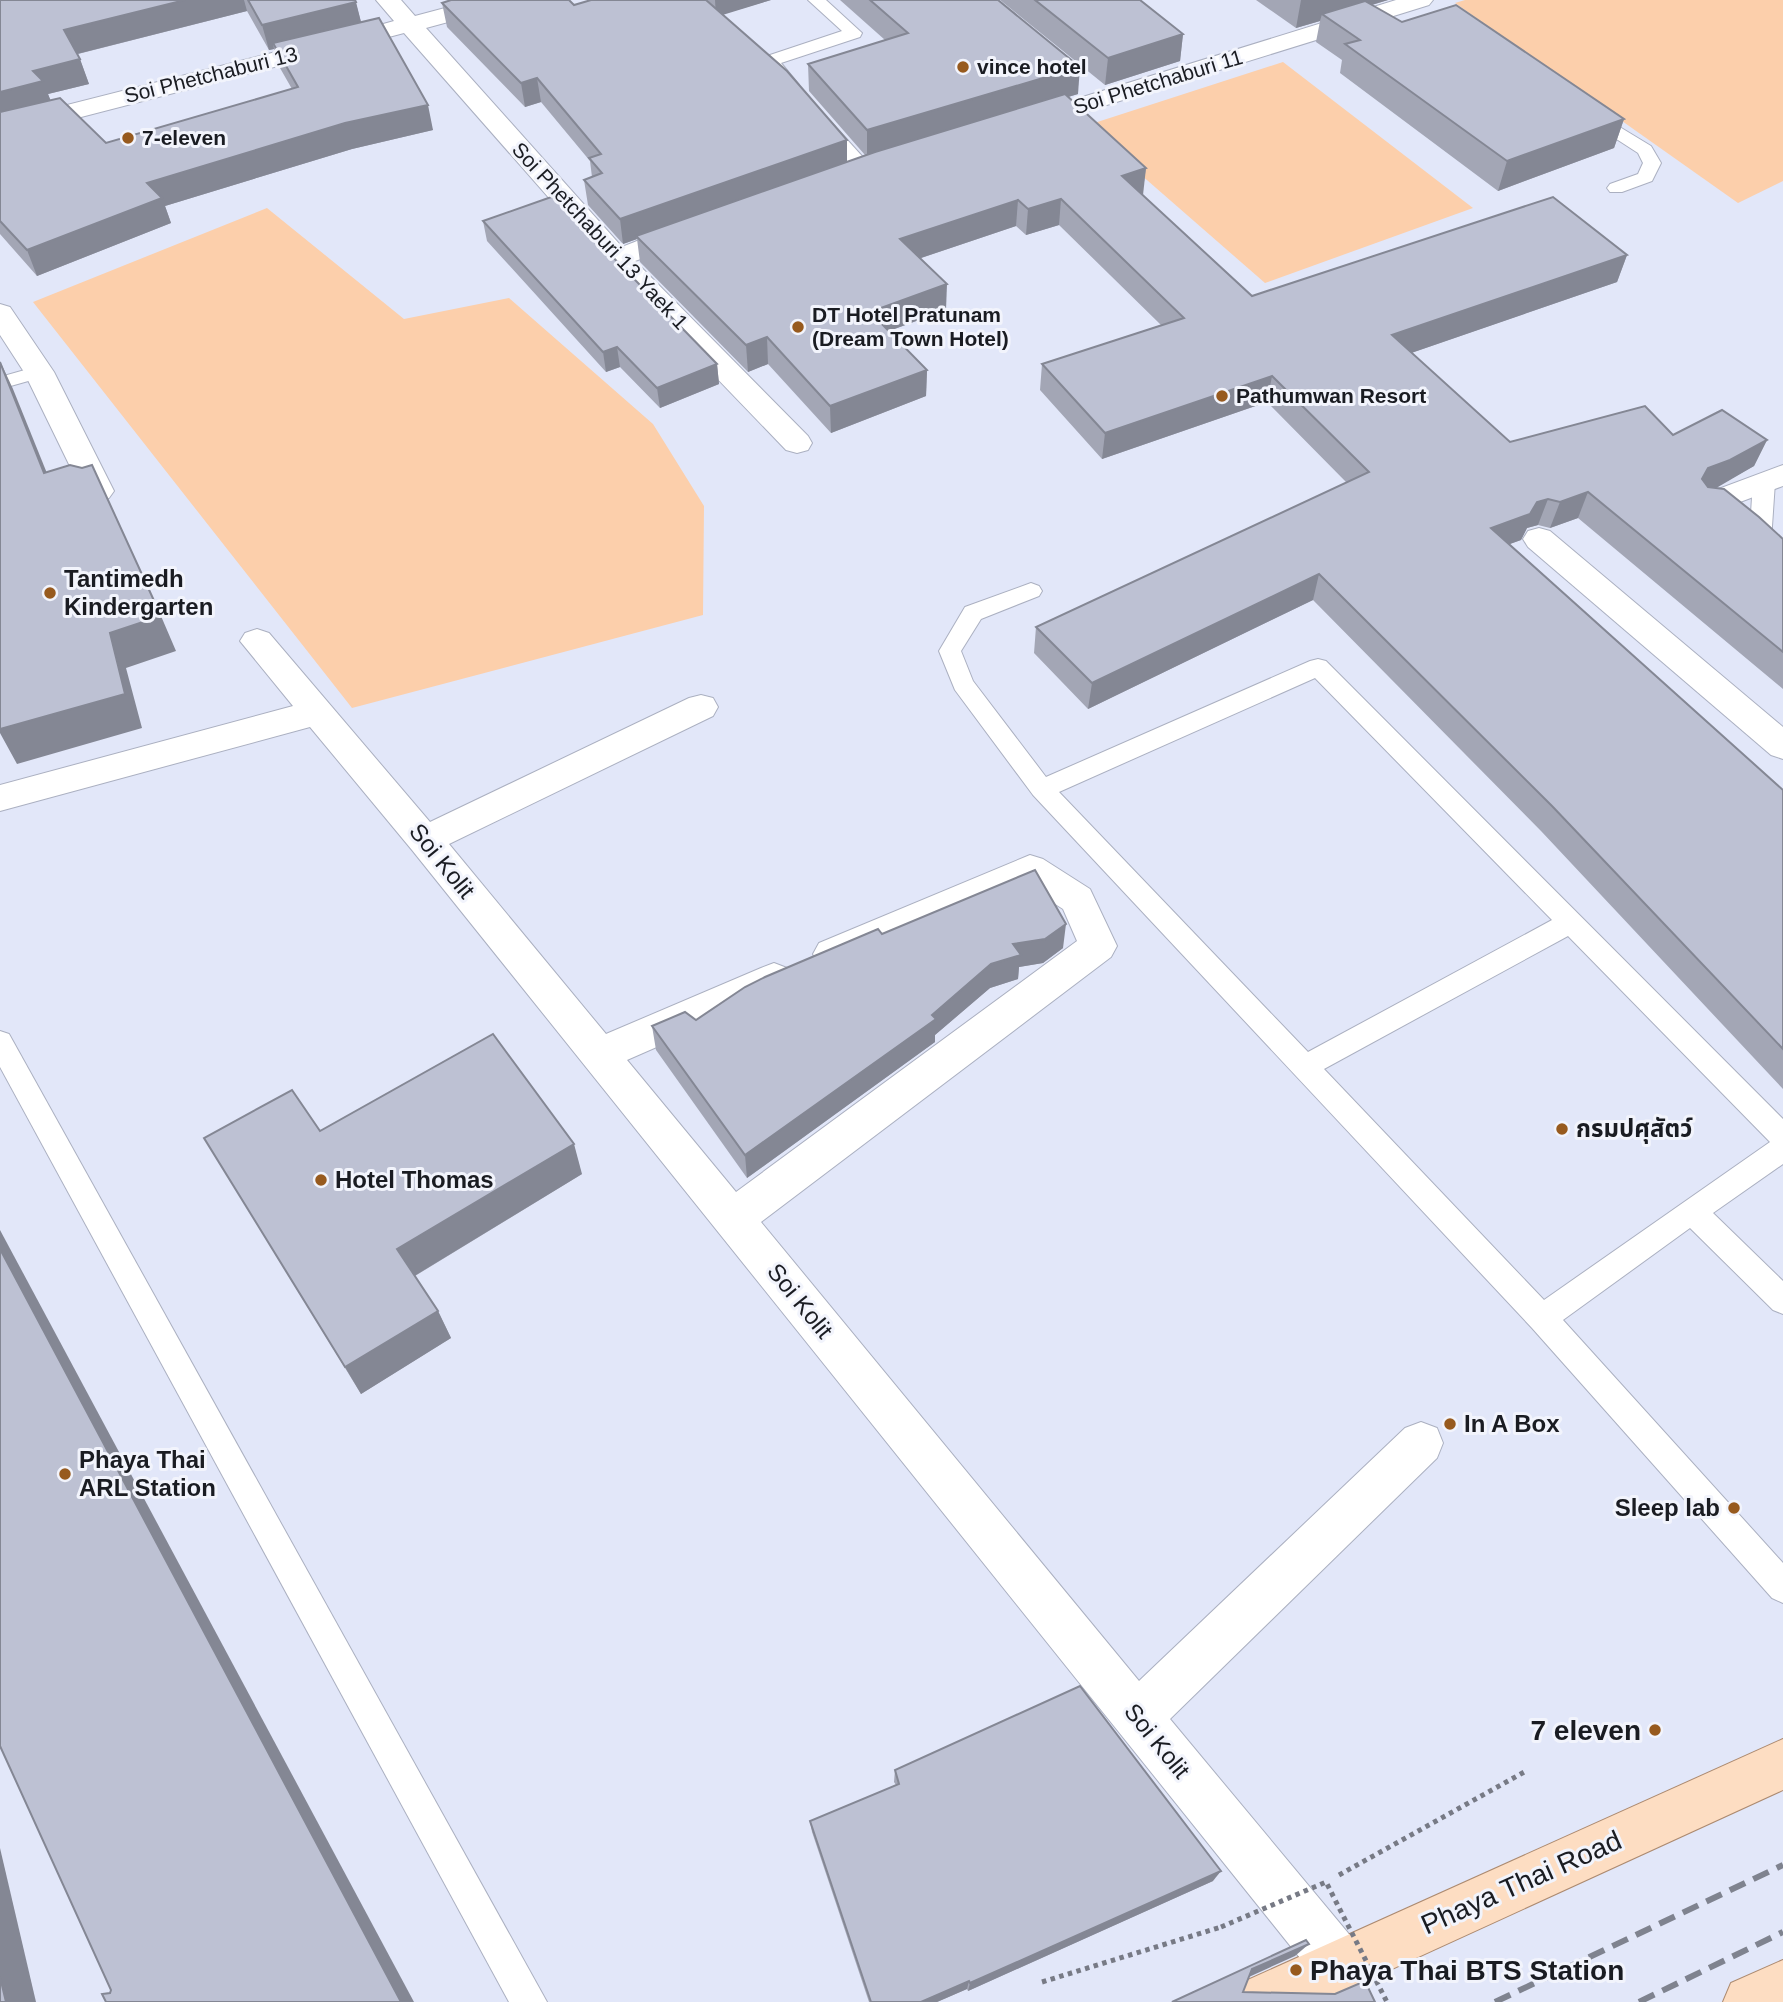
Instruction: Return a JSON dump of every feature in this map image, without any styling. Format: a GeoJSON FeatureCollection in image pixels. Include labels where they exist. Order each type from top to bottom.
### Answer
{"type":"FeatureCollection","features":[{"type":"Feature","properties":{"kind":"main road","name":"Phaya Thai Road"},"geometry":{"type":"LineString","coordinates":[[1260,2002],[1783,1764]]}},
{"type":"Feature","properties":{"kind":"main road"},"geometry":{"type":"LineString","coordinates":[[1750,2002],[1783,1986]]}},
{"type":"Feature","properties":{"kind":"street","name":"Soi Phetchaburi 13 Yaek 1"},"geometry":{"type":"LineString","coordinates":[[388,0],[617,258],[797,443]]}},
{"type":"Feature","properties":{"kind":"street","name":"Soi Phetchaburi 13"},"geometry":{"type":"LineString","coordinates":[[0,130],[503,0]]}},
{"type":"Feature","properties":{"kind":"street","name":"Soi Phetchaburi 11"},"geometry":{"type":"LineString","coordinates":[[997,131],[1422,0]]}},
{"type":"Feature","properties":{"kind":"street"},"geometry":{"type":"LineString","coordinates":[[1083,83],[1103,99]]}},
{"type":"Feature","properties":{"kind":"street"},"geometry":{"type":"LineString","coordinates":[[839,179],[891,162]]}},
{"type":"Feature","properties":{"kind":"street"},"geometry":{"type":"LineString","coordinates":[[617,258],[708,226]]}},
{"type":"Feature","properties":{"kind":"street"},"geometry":{"type":"LineString","coordinates":[[0,313],[39,372],[98,491]]}},
{"type":"Feature","properties":{"kind":"street"},"geometry":{"type":"LineString","coordinates":[[1707,504],[1774,478]]}},
{"type":"Feature","properties":{"kind":"street"},"geometry":{"type":"LineString","coordinates":[[1539,539],[1783,746]]}},
{"type":"Feature","properties":{"kind":"street","name":"Soi Kolit"},"geometry":{"type":"LineString","coordinates":[[257,641],[425,840],[1339,1964]]}},
{"type":"Feature","properties":{"kind":"street"},"geometry":{"type":"LineString","coordinates":[[425,840],[701,707]]}},
{"type":"Feature","properties":{"kind":"street"},"geometry":{"type":"LineString","coordinates":[[0,798],[317,712]]}},
{"type":"Feature","properties":{"kind":"street"},"geometry":{"type":"LineString","coordinates":[[599,1055],[1030,869],[1077,899],[1098,946],[734,1219]]}},
{"type":"Feature","properties":{"kind":"street"},"geometry":{"type":"LineString","coordinates":[[1137,1717],[1420,1443]]}},
{"type":"Feature","properties":{"kind":"lane"},"geometry":{"type":"LineString","coordinates":[[816,0],[854,33],[770,61],[865,170]]}},
{"type":"Feature","properties":{"kind":"lane"},"geometry":{"type":"LineString","coordinates":[[1360,20],[1383,36]]}},
{"type":"Feature","properties":{"kind":"lane"},"geometry":{"type":"LineString","coordinates":[[1577,106],[1645,150],[1652,163],[1646,177],[1616,188]]}},
{"type":"Feature","properties":{"kind":"lane"},"geometry":{"type":"LineString","coordinates":[[0,383],[39,372]]}},
{"type":"Feature","properties":{"kind":"lane"},"geometry":{"type":"LineString","coordinates":[[1774,478],[1760,544],[1783,562]]}},
{"type":"Feature","properties":{"kind":"lane"},"geometry":{"type":"LineString","coordinates":[[1031,591],[973,613],[950,651],[963,684],[1042,789],[1542,1318],[1783,1587]]}},
{"type":"Feature","properties":{"kind":"lane"},"geometry":{"type":"LineString","coordinates":[[1042,789],[1318,667],[1783,1137]]}},
{"type":"Feature","properties":{"kind":"lane"},"geometry":{"type":"LineString","coordinates":[[1304,1067],[1569,923]]}},
{"type":"Feature","properties":{"kind":"lane"},"geometry":{"type":"LineString","coordinates":[[0,1042],[529,2002]]}},
{"type":"Feature","properties":{"kind":"lane"},"geometry":{"type":"LineString","coordinates":[[1542,1318],[1783,1149]]}},
{"type":"Feature","properties":{"kind":"lane"},"geometry":{"type":"LineString","coordinates":[[1692,1211],[1783,1301]]}},
{"type":"Feature","properties":{"kind":"path"},"geometry":{"type":"LineString","coordinates":[[1042,1982],[1221,1927],[1326,1882],[1526,1771]]}},
{"type":"Feature","properties":{"kind":"path"},"geometry":{"type":"LineString","coordinates":[[1326,1882],[1387,2002]]}},
{"type":"Feature","properties":{"kind":"shaded area"},"geometry":{"type":"Polygon","coordinates":[[[1465,0],[1783,0],[1783,181],[1738,203],[1455,3],[1465,0]]]}},
{"type":"Feature","properties":{"kind":"shaded area"},"geometry":{"type":"Polygon","coordinates":[[[1283,62],[1473,208],[1265,283],[1085,126],[1283,62]]]}},
{"type":"Feature","properties":{"kind":"shaded area"},"geometry":{"type":"Polygon","coordinates":[[[267,208],[404,319],[509,298],[653,424],[704,506],[703,615],[352,708],[33,302],[267,208]]]}},
{"type":"Feature","properties":{"kind":"building"},"geometry":{"type":"Polygon","coordinates":[[[0,0],[185,0],[64,30],[80,59],[33,71],[43,81],[0,92],[0,0]]]}},
{"type":"Feature","properties":{"kind":"building"},"geometry":{"type":"Polygon","coordinates":[[[248,0],[355,0],[356,2],[262,25],[248,0]]]}},
{"type":"Feature","properties":{"kind":"building"},"geometry":{"type":"Polygon","coordinates":[[[451,0],[569,0],[574,5],[591,0],[706,0],[787,71],[847,140],[620,219],[584,180],[602,173],[589,158],[601,154],[537,78],[521,83],[442,3],[451,0]]]}},
{"type":"Feature","properties":{"kind":"building"},"geometry":{"type":"Polygon","coordinates":[[[870,0],[998,0],[1080,67],[867,130],[808,64],[908,33],[870,0]]]}},
{"type":"Feature","properties":{"kind":"building"},"geometry":{"type":"Polygon","coordinates":[[[1035,0],[1140,0],[1183,34],[1108,58],[1035,0]]]}},
{"type":"Feature","properties":{"kind":"building"},"geometry":{"type":"Polygon","coordinates":[[[1365,1],[1402,22],[1456,5],[1624,119],[1507,161],[1345,44],[1360,40],[1322,14],[1365,1]]]}},
{"type":"Feature","properties":{"kind":"building"},"geometry":{"type":"Polygon","coordinates":[[[379,18],[428,105],[345,123],[147,183],[162,198],[27,250],[0,221],[0,112],[60,98],[106,143],[298,87],[273,43],[379,18]]]}},
{"type":"Feature","properties":{"kind":"building"},"geometry":{"type":"Polygon","coordinates":[[[1065,94],[1146,168],[1122,176],[1252,296],[1553,197],[1627,255],[1392,335],[1510,442],[1645,406],[1673,435],[1722,410],[1767,440],[1730,460],[1708,468],[1702,479],[1708,487],[1724,489],[1783,539],[1783,652],[1588,492],[1560,502],[1548,499],[1537,502],[1530,514],[1491,528],[1783,790],[1783,1049],[1552,806],[1319,574],[1092,683],[1036,627],[1369,472],[1272,376],[1105,433],[1042,364],[1184,318],[1061,199],[1028,209],[1018,200],[900,239],[947,284],[870,312],[927,370],[830,406],[767,337],[746,345],[636,236],[875,152],[1065,94]]]}},
{"type":"Feature","properties":{"kind":"building"},"geometry":{"type":"Polygon","coordinates":[[[557,195],[602,246],[717,364],[657,388],[617,347],[603,352],[483,221],[557,195]]]}},
{"type":"Feature","properties":{"kind":"building"},"geometry":{"type":"Polygon","coordinates":[[[0,362],[44,473],[70,465],[82,468],[92,465],[161,616],[110,633],[125,694],[0,729],[0,362]]]}},
{"type":"Feature","properties":{"kind":"building"},"geometry":{"type":"Polygon","coordinates":[[[1035,870],[1066,924],[1045,939],[1013,944],[1021,955],[991,964],[932,1015],[936,1019],[745,1155],[652,1026],[685,1012],[696,1020],[765,977],[878,929],[882,934],[1035,870]]]}},
{"type":"Feature","properties":{"kind":"building"},"geometry":{"type":"Polygon","coordinates":[[[493,1034],[574,1144],[397,1249],[438,1311],[345,1367],[204,1138],[292,1090],[320,1131],[493,1034]]]}},
{"type":"Feature","properties":{"kind":"building","name":"Phaya Thai ARL Station"},"geometry":{"type":"Polygon","coordinates":[[[0,1249],[401,2002],[106,2002],[102,1994],[110,1993],[111,1990],[0,1746],[0,1249]]]}},
{"type":"Feature","properties":{"kind":"building"},"geometry":{"type":"Polygon","coordinates":[[[1080,1686],[1221,1871],[970,1983],[969,1981],[921,2002],[871,2002],[810,1821],[899,1784],[895,1770],[1080,1686]]]}},
{"type":"Feature","properties":{"kind":"building"},"geometry":{"type":"Polygon","coordinates":[[[1306,1940],[1309,1944],[1252,1969],[1243,1992],[1335,1994],[1365,1981],[1375,2002],[1172,2002],[1306,1940]]]}},
{"type":"Feature","properties":{"kind":"building"},"geometry":{"type":"Polygon","coordinates":[[[0,1977],[6,2002],[0,2002],[0,1977]]]}},
{"type":"Feature","properties":{"kind":"railway"},"geometry":{"type":"LineString","coordinates":[[1495,2002],[1783,1865]]}},
{"type":"Feature","properties":{"kind":"railway"},"geometry":{"type":"LineString","coordinates":[[1639,2002],[1783,1932]]}},
{"type":"Feature","properties":{"kind":"place","name":"vince hotel"},"geometry":{"type":"Point","coordinates":[963,67]}},
{"type":"Feature","properties":{"kind":"place","name":"7-eleven"},"geometry":{"type":"Point","coordinates":[128,138]}},
{"type":"Feature","properties":{"kind":"place","name":"DT Hotel Pratunam (Dream Town Hotel)"},"geometry":{"type":"Point","coordinates":[798,327]}},
{"type":"Feature","properties":{"kind":"place","name":"Pathumwan Resort"},"geometry":{"type":"Point","coordinates":[1222,396]}},
{"type":"Feature","properties":{"kind":"place","name":"Tantimedh Kindergarten"},"geometry":{"type":"Point","coordinates":[50,593]}},
{"type":"Feature","properties":{"kind":"place","name":"กรมปศุสัตว์"},"geometry":{"type":"Point","coordinates":[1562,1129]}},
{"type":"Feature","properties":{"kind":"place","name":"Hotel Thomas"},"geometry":{"type":"Point","coordinates":[321,1180]}},
{"type":"Feature","properties":{"kind":"place","name":"In A Box"},"geometry":{"type":"Point","coordinates":[1450,1424]}},
{"type":"Feature","properties":{"kind":"place","name":"Phaya Thai ARL Station"},"geometry":{"type":"Point","coordinates":[65,1474]}},
{"type":"Feature","properties":{"kind":"place","name":"Sleep lab"},"geometry":{"type":"Point","coordinates":[1734,1508]}},
{"type":"Feature","properties":{"kind":"place","name":"7 eleven"},"geometry":{"type":"Point","coordinates":[1655,1730]}},
{"type":"Feature","properties":{"kind":"place","name":"Phaya Thai BTS Station"},"geometry":{"type":"Point","coordinates":[1296,1970]}}]}
